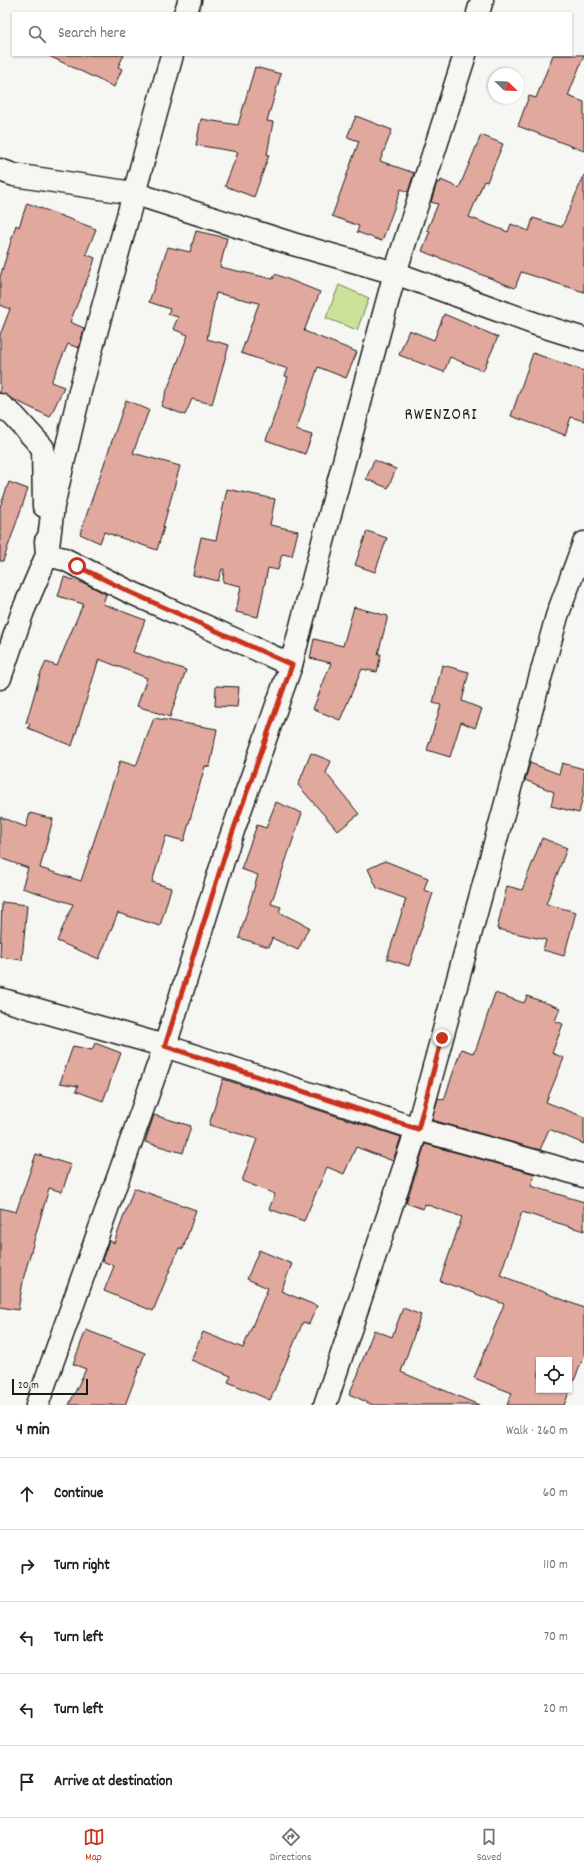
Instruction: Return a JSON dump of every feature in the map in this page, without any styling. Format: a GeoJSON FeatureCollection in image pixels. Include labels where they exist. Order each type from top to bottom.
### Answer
{"type":"FeatureCollection","features":[{"type":"Feature","properties":{"kind":"street"},"geometry":{"type":"LineString","coordinates":[[185,12],[190,0]]}},
{"type":"Feature","properties":{"kind":"street"},"geometry":{"type":"LineString","coordinates":[[478,12],[482,0]]}},
{"type":"Feature","properties":{"kind":"street"},"geometry":{"type":"LineString","coordinates":[[0,678],[23,611],[47,555],[53,506],[80,391],[172,56]]}},
{"type":"Feature","properties":{"kind":"street"},"geometry":{"type":"LineString","coordinates":[[37,1405],[165,1046],[227,848],[292,665],[339,480],[395,272],[465,56]]}},
{"type":"Feature","properties":{"kind":"street"},"geometry":{"type":"LineString","coordinates":[[0,170],[14,175],[133,194],[293,244],[395,272],[536,324],[584,339]]}},
{"type":"Feature","properties":{"kind":"street"},"geometry":{"type":"LineString","coordinates":[[0,405],[14,416],[43,448],[47,555]]}},
{"type":"Feature","properties":{"kind":"street"},"geometry":{"type":"LineString","coordinates":[[325,1405],[418,1129],[557,616],[584,543]]}},
{"type":"Feature","properties":{"kind":"street"},"geometry":{"type":"LineString","coordinates":[[47,555],[64,559],[130,592],[292,665]]}},
{"type":"Feature","properties":{"kind":"street"},"geometry":{"type":"LineString","coordinates":[[0,998],[165,1046],[418,1129],[584,1176]]}},
{"type":"Feature","properties":{"kind":"green space"},"geometry":{"type":"Polygon","coordinates":[[[339,285],[369,298],[357,330],[326,318],[339,285]]]}},
{"type":"Feature","properties":{"kind":"building"},"geometry":{"type":"Polygon","coordinates":[[[584,55],[568,96],[584,102],[584,151],[518,126],[529,96],[536,98],[553,56],[584,55]]]}},
{"type":"Feature","properties":{"kind":"building"},"geometry":{"type":"Polygon","coordinates":[[[49,56],[124,56],[118,67],[122,69],[114,87],[49,56]]]}},
{"type":"Feature","properties":{"kind":"building"},"geometry":{"type":"Polygon","coordinates":[[[255,67],[281,74],[267,121],[273,122],[267,155],[269,155],[254,197],[225,186],[238,152],[196,145],[201,119],[238,125],[255,67]]]}},
{"type":"Feature","properties":{"kind":"building"},"geometry":{"type":"Polygon","coordinates":[[[356,116],[392,130],[380,161],[414,173],[408,192],[401,189],[382,241],[357,232],[359,226],[332,216],[359,141],[347,137],[356,116]]]}},
{"type":"Feature","properties":{"kind":"building"},"geometry":{"type":"Polygon","coordinates":[[[481,135],[503,144],[487,182],[484,181],[469,217],[508,232],[511,224],[529,231],[533,218],[562,227],[584,175],[584,292],[521,272],[515,288],[422,251],[430,231],[427,230],[438,204],[431,202],[437,182],[440,183],[441,180],[459,188],[481,135]]]}},
{"type":"Feature","properties":{"kind":"building"},"geometry":{"type":"Polygon","coordinates":[[[27,203],[96,229],[86,254],[95,258],[70,322],[84,328],[79,348],[68,344],[51,382],[64,387],[50,417],[0,393],[0,335],[10,309],[0,305],[0,277],[16,225],[19,227],[27,203]]]}},
{"type":"Feature","properties":{"kind":"building"},"geometry":{"type":"Polygon","coordinates":[[[196,231],[227,238],[220,267],[273,279],[275,274],[320,292],[304,331],[357,352],[346,378],[318,367],[296,430],[312,435],[305,454],[266,440],[288,377],[285,376],[288,369],[241,353],[259,303],[216,293],[207,339],[229,345],[212,404],[192,399],[185,415],[161,406],[188,335],[173,329],[178,317],[168,314],[170,309],[149,302],[168,247],[190,252],[196,231]]]}},
{"type":"Feature","properties":{"kind":"building"},"geometry":{"type":"Polygon","coordinates":[[[444,314],[498,337],[483,371],[450,357],[444,372],[399,355],[409,330],[434,340],[444,314]]]}},
{"type":"Feature","properties":{"kind":"building"},"geometry":{"type":"Polygon","coordinates":[[[533,353],[584,371],[584,421],[571,417],[565,435],[511,416],[533,353]]]}},
{"type":"Feature","properties":{"kind":"building"},"geometry":{"type":"Polygon","coordinates":[[[126,400],[149,410],[133,453],[180,466],[157,550],[104,532],[100,543],[80,534],[126,400]]]}},
{"type":"Feature","properties":{"kind":"building"},"geometry":{"type":"Polygon","coordinates":[[[374,460],[396,469],[388,488],[366,479],[374,460]]]}},
{"type":"Feature","properties":{"kind":"building"},"geometry":{"type":"Polygon","coordinates":[[[9,482],[28,489],[3,561],[0,561],[0,507],[9,482]]]}},
{"type":"Feature","properties":{"kind":"building"},"geometry":{"type":"Polygon","coordinates":[[[227,489],[275,499],[270,525],[298,531],[292,556],[282,554],[278,570],[268,568],[258,617],[236,612],[241,586],[223,582],[224,569],[222,569],[218,581],[193,575],[201,537],[216,540],[227,489]]]}},
{"type":"Feature","properties":{"kind":"building"},"geometry":{"type":"Polygon","coordinates":[[[367,531],[387,538],[375,572],[355,565],[367,531]]]}},
{"type":"Feature","properties":{"kind":"building"},"geometry":{"type":"Polygon","coordinates":[[[64,577],[86,584],[106,594],[103,604],[145,620],[133,652],[186,670],[170,717],[137,706],[147,678],[99,659],[72,746],[28,728],[30,724],[26,723],[40,675],[46,662],[57,666],[83,604],[58,596],[64,577]]]}},
{"type":"Feature","properties":{"kind":"building"},"geometry":{"type":"Polygon","coordinates":[[[354,607],[388,616],[378,654],[381,654],[377,672],[362,669],[340,720],[313,709],[331,663],[310,658],[314,639],[343,646],[354,607]]]}},
{"type":"Feature","properties":{"kind":"building"},"geometry":{"type":"Polygon","coordinates":[[[442,665],[469,672],[462,701],[482,709],[475,728],[461,722],[450,757],[427,750],[441,705],[433,703],[442,665]]]}},
{"type":"Feature","properties":{"kind":"building"},"geometry":{"type":"Polygon","coordinates":[[[216,686],[239,687],[237,707],[215,706],[216,686]]]}},
{"type":"Feature","properties":{"kind":"building"},"geometry":{"type":"Polygon","coordinates":[[[154,718],[217,729],[210,767],[205,766],[184,841],[166,836],[152,882],[171,888],[160,926],[118,913],[99,959],[57,941],[73,904],[22,888],[28,868],[0,858],[0,817],[26,827],[30,813],[53,819],[40,868],[81,881],[120,761],[136,766],[154,718]]]}},
{"type":"Feature","properties":{"kind":"building"},"geometry":{"type":"Polygon","coordinates":[[[311,753],[331,761],[326,773],[359,814],[338,831],[298,785],[311,753]]]}},
{"type":"Feature","properties":{"kind":"building"},"geometry":{"type":"Polygon","coordinates":[[[530,763],[559,774],[562,763],[584,769],[584,792],[579,813],[551,806],[554,792],[525,780],[530,763]]]}},
{"type":"Feature","properties":{"kind":"building"},"geometry":{"type":"Polygon","coordinates":[[[276,802],[302,813],[271,904],[281,907],[279,912],[309,927],[298,950],[272,938],[269,947],[239,938],[258,875],[241,869],[257,825],[266,828],[276,802]]]}},
{"type":"Feature","properties":{"kind":"building"},"geometry":{"type":"Polygon","coordinates":[[[542,838],[567,848],[546,904],[576,912],[564,956],[543,950],[546,940],[497,929],[507,886],[522,890],[542,838]]]}},
{"type":"Feature","properties":{"kind":"building"},"geometry":{"type":"Polygon","coordinates":[[[385,861],[428,878],[424,890],[433,893],[409,966],[387,959],[406,899],[377,888],[368,869],[385,861]]]}},
{"type":"Feature","properties":{"kind":"building"},"geometry":{"type":"Polygon","coordinates":[[[2,902],[27,905],[22,960],[0,957],[2,902]]]}},
{"type":"Feature","properties":{"kind":"building"},"geometry":{"type":"Polygon","coordinates":[[[495,993],[524,1003],[527,996],[560,1008],[555,1021],[563,1024],[552,1053],[564,1058],[546,1102],[584,1117],[584,1144],[549,1129],[540,1150],[432,1120],[438,1098],[444,1100],[461,1049],[473,1053],[476,1049],[495,993]]]}},
{"type":"Feature","properties":{"kind":"building"},"geometry":{"type":"Polygon","coordinates":[[[95,1043],[121,1053],[103,1101],[76,1091],[78,1086],[60,1083],[73,1046],[92,1050],[95,1043]]]}},
{"type":"Feature","properties":{"kind":"building"},"geometry":{"type":"Polygon","coordinates":[[[223,1079],[401,1137],[393,1161],[356,1147],[344,1174],[327,1167],[304,1221],[269,1209],[275,1194],[242,1181],[257,1139],[209,1125],[223,1079]]]}},
{"type":"Feature","properties":{"kind":"building"},"geometry":{"type":"Polygon","coordinates":[[[154,1115],[191,1126],[183,1153],[145,1142],[154,1115]]]}},
{"type":"Feature","properties":{"kind":"building"},"geometry":{"type":"Polygon","coordinates":[[[425,1144],[535,1174],[531,1186],[584,1202],[584,1231],[522,1212],[500,1275],[584,1308],[584,1356],[572,1385],[572,1357],[536,1357],[536,1393],[569,1393],[564,1405],[507,1405],[512,1393],[474,1378],[504,1304],[440,1281],[462,1217],[425,1204],[423,1209],[406,1203],[425,1144]]]}},
{"type":"Feature","properties":{"kind":"building"},"geometry":{"type":"Polygon","coordinates":[[[36,1154],[71,1165],[62,1192],[49,1188],[24,1276],[18,1310],[0,1307],[0,1208],[16,1212],[36,1154]]]}},
{"type":"Feature","properties":{"kind":"building"},"geometry":{"type":"Polygon","coordinates":[[[134,1188],[196,1210],[183,1249],[179,1248],[153,1311],[104,1291],[114,1266],[102,1261],[109,1240],[114,1243],[134,1188]]]}},
{"type":"Feature","properties":{"kind":"building"},"geometry":{"type":"Polygon","coordinates":[[[259,1250],[292,1264],[281,1291],[317,1306],[309,1324],[303,1322],[270,1400],[228,1382],[231,1376],[191,1360],[203,1332],[243,1348],[268,1288],[247,1279],[259,1250]]]}},
{"type":"Feature","properties":{"kind":"building"},"geometry":{"type":"Polygon","coordinates":[[[403,1308],[421,1315],[401,1372],[479,1405],[373,1405],[349,1394],[360,1370],[359,1369],[374,1330],[392,1337],[403,1308]]]}},
{"type":"Feature","properties":{"kind":"building"},"geometry":{"type":"Polygon","coordinates":[[[86,1330],[145,1353],[125,1405],[69,1405],[86,1369],[73,1364],[86,1330]]]}},
{"type":"Feature","properties":{"kind":"district","name":"RWENZORI"},"geometry":{"type":"Point","coordinates":[441,413]}},
{"type":"Feature","properties":{"kind":"route"},"geometry":{"type":"LineString","coordinates":[[77,566],[130,592],[292,665],[227,848],[165,1046],[418,1129],[442,1038]]}}]}
